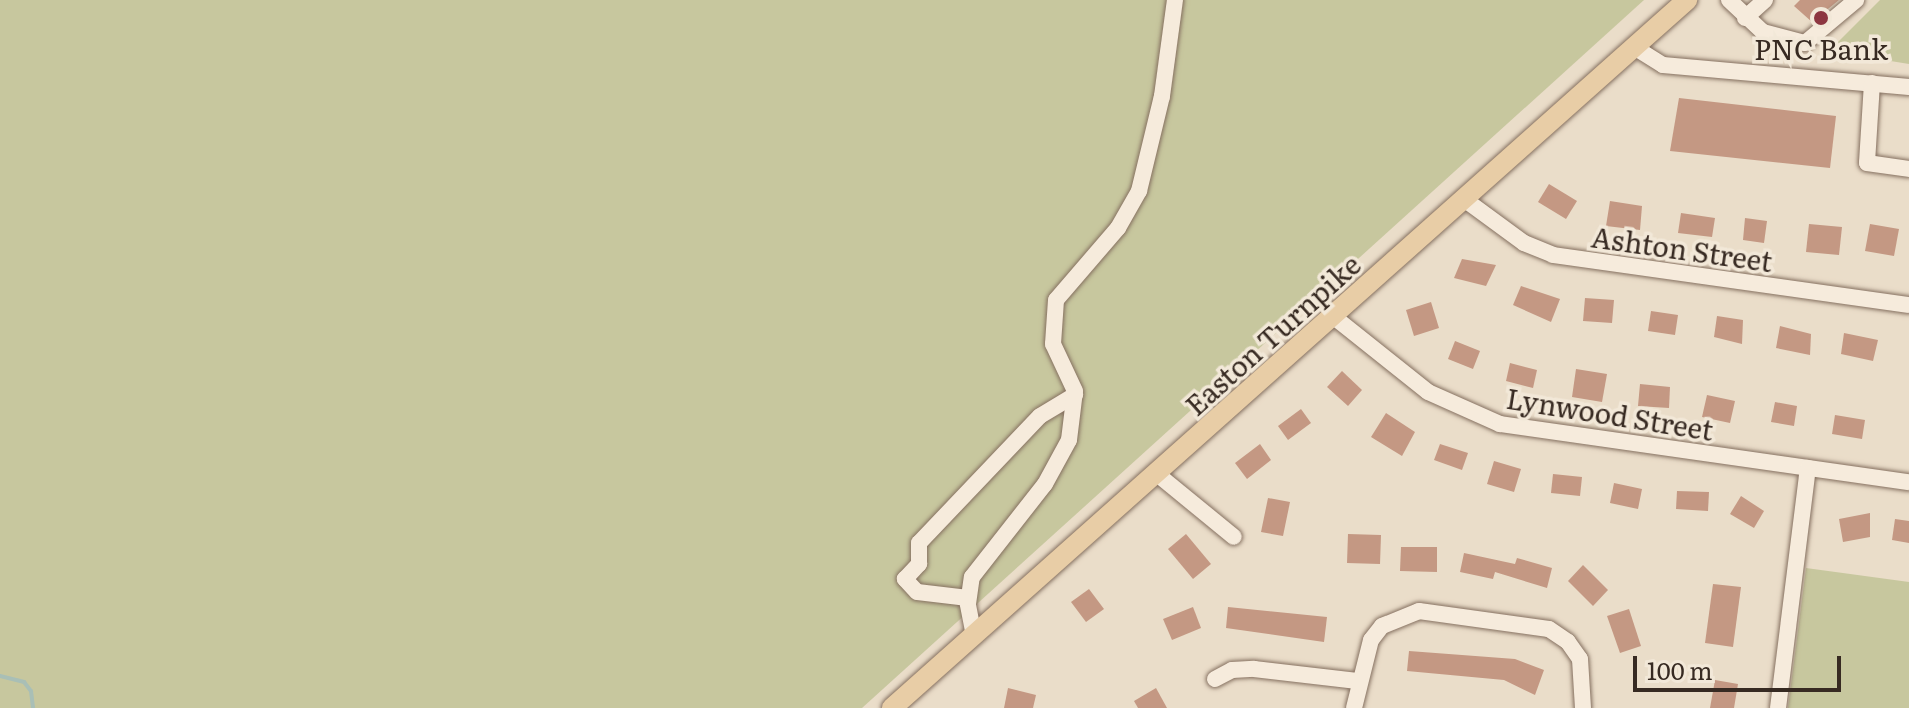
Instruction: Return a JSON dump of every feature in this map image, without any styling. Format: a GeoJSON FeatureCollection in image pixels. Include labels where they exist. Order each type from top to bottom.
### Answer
{"type":"FeatureCollection","features":[{"type":"Feature","properties":{"kind":"main road","name":"Easton Turnpike"},"geometry":{"type":"LineString","coordinates":[[892,708],[1687,0]]}},
{"type":"Feature","properties":{"kind":"street"},"geometry":{"type":"LineString","coordinates":[[974,636],[968,598],[972,577],[1060,461],[1069,440],[1075,395],[1053,344],[1056,300],[1118,228],[1139,191],[1162,96],[1175,0]]}},
{"type":"Feature","properties":{"kind":"street"},"geometry":{"type":"LineString","coordinates":[[1729,0],[1763,32],[1805,43],[1856,0]]}},
{"type":"Feature","properties":{"kind":"street"},"geometry":{"type":"LineString","coordinates":[[1745,18],[1765,0]]}},
{"type":"Feature","properties":{"kind":"street"},"geometry":{"type":"LineString","coordinates":[[1634,47],[1663,65],[1909,87]]}},
{"type":"Feature","properties":{"kind":"street"},"geometry":{"type":"LineString","coordinates":[[1872,83],[1867,163],[1909,169]]}},
{"type":"Feature","properties":{"kind":"street","name":"Ashton Street"},"geometry":{"type":"LineString","coordinates":[[1464,199],[1524,243],[1553,255],[1909,305]]}},
{"type":"Feature","properties":{"kind":"street","name":"Lynwood Street"},"geometry":{"type":"LineString","coordinates":[[1334,317],[1428,392],[1500,424],[1909,482]]}},
{"type":"Feature","properties":{"kind":"street"},"geometry":{"type":"LineString","coordinates":[[968,598],[917,592],[905,579],[919,564],[919,543],[1040,416],[1075,395]]}},
{"type":"Feature","properties":{"kind":"street"},"geometry":{"type":"LineString","coordinates":[[1778,708],[1808,468]]}},
{"type":"Feature","properties":{"kind":"street"},"geometry":{"type":"LineString","coordinates":[[1157,474],[1234,537]]}},
{"type":"Feature","properties":{"kind":"street"},"geometry":{"type":"LineString","coordinates":[[1354,708],[1363,657],[1382,626],[1419,611],[1530,624],[1568,642],[1585,677],[1583,708]]}},
{"type":"Feature","properties":{"kind":"street"},"geometry":{"type":"LineString","coordinates":[[1215,679],[1232,670],[1254,669],[1357,681]]}},
{"type":"Feature","properties":{"kind":"green space"},"geometry":{"type":"Polygon","coordinates":[[[0,0],[1644,0],[862,708],[0,708],[0,0]]]}},
{"type":"Feature","properties":{"kind":"green space"},"geometry":{"type":"Polygon","coordinates":[[[1880,0],[1909,0],[1909,64],[1829,51],[1880,0]]]}},
{"type":"Feature","properties":{"kind":"green space"},"geometry":{"type":"Polygon","coordinates":[[[1806,568],[1909,582],[1909,708],[1788,708],[1806,568]]]}},
{"type":"Feature","properties":{"kind":"building"},"geometry":{"type":"Polygon","coordinates":[[[1800,0],[1839,0],[1812,22],[1794,6],[1800,0]]]}},
{"type":"Feature","properties":{"kind":"building"},"geometry":{"type":"Polygon","coordinates":[[[1679,98],[1836,116],[1830,168],[1670,151],[1679,98]]]}},
{"type":"Feature","properties":{"kind":"building"},"geometry":{"type":"Polygon","coordinates":[[[1549,184],[1577,201],[1566,219],[1538,202],[1549,184]]]}},
{"type":"Feature","properties":{"kind":"building"},"geometry":{"type":"Polygon","coordinates":[[[1610,201],[1642,206],[1640,230],[1606,226],[1610,201]]]}},
{"type":"Feature","properties":{"kind":"building"},"geometry":{"type":"Polygon","coordinates":[[[1681,213],[1715,218],[1712,237],[1678,233],[1681,213]]]}},
{"type":"Feature","properties":{"kind":"building"},"geometry":{"type":"Polygon","coordinates":[[[1745,218],[1767,221],[1764,243],[1743,240],[1745,218]]]}},
{"type":"Feature","properties":{"kind":"building"},"geometry":{"type":"Polygon","coordinates":[[[1809,224],[1842,227],[1839,255],[1806,252],[1809,224]]]}},
{"type":"Feature","properties":{"kind":"building"},"geometry":{"type":"Polygon","coordinates":[[[1870,224],[1899,229],[1894,256],[1865,251],[1870,224]]]}},
{"type":"Feature","properties":{"kind":"building"},"geometry":{"type":"Polygon","coordinates":[[[1462,259],[1496,265],[1486,286],[1454,278],[1462,259]]]}},
{"type":"Feature","properties":{"kind":"building"},"geometry":{"type":"Polygon","coordinates":[[[1521,286],[1560,299],[1551,322],[1513,305],[1521,286]]]}},
{"type":"Feature","properties":{"kind":"building"},"geometry":{"type":"Polygon","coordinates":[[[1585,298],[1614,300],[1612,323],[1583,321],[1585,298]]]}},
{"type":"Feature","properties":{"kind":"building"},"geometry":{"type":"Polygon","coordinates":[[[1431,302],[1439,328],[1414,336],[1406,310],[1431,302]]]}},
{"type":"Feature","properties":{"kind":"building"},"geometry":{"type":"Polygon","coordinates":[[[1651,311],[1678,315],[1675,335],[1648,331],[1651,311]]]}},
{"type":"Feature","properties":{"kind":"building"},"geometry":{"type":"Polygon","coordinates":[[[1717,316],[1743,320],[1742,344],[1714,337],[1717,316]]]}},
{"type":"Feature","properties":{"kind":"building"},"geometry":{"type":"Polygon","coordinates":[[[1780,326],[1811,334],[1810,355],[1776,348],[1780,326]]]}},
{"type":"Feature","properties":{"kind":"building"},"geometry":{"type":"Polygon","coordinates":[[[1844,333],[1878,340],[1873,361],[1841,354],[1844,333]]]}},
{"type":"Feature","properties":{"kind":"building"},"geometry":{"type":"Polygon","coordinates":[[[1455,341],[1480,351],[1473,369],[1448,359],[1455,341]]]}},
{"type":"Feature","properties":{"kind":"building"},"geometry":{"type":"Polygon","coordinates":[[[1510,363],[1537,370],[1533,388],[1506,381],[1510,363]]]}},
{"type":"Feature","properties":{"kind":"building"},"geometry":{"type":"Polygon","coordinates":[[[1576,369],[1607,374],[1602,402],[1572,397],[1576,369]]]}},
{"type":"Feature","properties":{"kind":"building"},"geometry":{"type":"Polygon","coordinates":[[[1342,371],[1362,390],[1348,406],[1327,387],[1342,371]]]}},
{"type":"Feature","properties":{"kind":"building"},"geometry":{"type":"Polygon","coordinates":[[[1640,384],[1670,387],[1669,408],[1638,406],[1640,384]]]}},
{"type":"Feature","properties":{"kind":"building"},"geometry":{"type":"Polygon","coordinates":[[[1707,395],[1735,401],[1730,423],[1702,417],[1707,395]]]}},
{"type":"Feature","properties":{"kind":"building"},"geometry":{"type":"Polygon","coordinates":[[[1775,402],[1797,406],[1794,426],[1771,422],[1775,402]]]}},
{"type":"Feature","properties":{"kind":"building"},"geometry":{"type":"Polygon","coordinates":[[[1301,409],[1311,423],[1288,440],[1278,426],[1301,409]]]}},
{"type":"Feature","properties":{"kind":"building"},"geometry":{"type":"Polygon","coordinates":[[[1386,413],[1415,432],[1402,456],[1371,437],[1386,413]]]}},
{"type":"Feature","properties":{"kind":"building"},"geometry":{"type":"Polygon","coordinates":[[[1835,415],[1865,420],[1862,439],[1832,434],[1835,415]]]}},
{"type":"Feature","properties":{"kind":"building"},"geometry":{"type":"Polygon","coordinates":[[[1260,444],[1271,460],[1247,479],[1235,463],[1260,444]]]}},
{"type":"Feature","properties":{"kind":"building"},"geometry":{"type":"Polygon","coordinates":[[[1440,444],[1468,453],[1462,470],[1434,460],[1440,444]]]}},
{"type":"Feature","properties":{"kind":"building"},"geometry":{"type":"Polygon","coordinates":[[[1494,461],[1521,469],[1514,492],[1487,484],[1494,461]]]}},
{"type":"Feature","properties":{"kind":"building"},"geometry":{"type":"Polygon","coordinates":[[[1553,474],[1582,477],[1580,496],[1551,493],[1553,474]]]}},
{"type":"Feature","properties":{"kind":"building"},"geometry":{"type":"Polygon","coordinates":[[[1614,483],[1642,489],[1638,509],[1610,503],[1614,483]]]}},
{"type":"Feature","properties":{"kind":"building"},"geometry":{"type":"Polygon","coordinates":[[[1677,491],[1709,492],[1708,511],[1676,509],[1677,491]]]}},
{"type":"Feature","properties":{"kind":"building"},"geometry":{"type":"Polygon","coordinates":[[[1741,496],[1764,511],[1754,528],[1730,514],[1741,496]]]}},
{"type":"Feature","properties":{"kind":"building"},"geometry":{"type":"Polygon","coordinates":[[[1268,498],[1290,502],[1283,536],[1261,532],[1268,498]]]}},
{"type":"Feature","properties":{"kind":"building"},"geometry":{"type":"Polygon","coordinates":[[[1870,513],[1870,537],[1843,542],[1839,519],[1870,513]]]}},
{"type":"Feature","properties":{"kind":"building"},"geometry":{"type":"Polygon","coordinates":[[[1895,519],[1909,521],[1909,543],[1892,540],[1895,519]]]}},
{"type":"Feature","properties":{"kind":"building"},"geometry":{"type":"Polygon","coordinates":[[[1186,534],[1211,564],[1193,579],[1168,549],[1186,534]]]}},
{"type":"Feature","properties":{"kind":"building"},"geometry":{"type":"Polygon","coordinates":[[[1348,534],[1381,535],[1380,564],[1347,563],[1348,534]]]}},
{"type":"Feature","properties":{"kind":"building"},"geometry":{"type":"Polygon","coordinates":[[[1401,547],[1437,547],[1437,572],[1400,571],[1401,547]]]}},
{"type":"Feature","properties":{"kind":"building"},"geometry":{"type":"Polygon","coordinates":[[[1464,553],[1515,564],[1517,558],[1552,568],[1547,588],[1495,572],[1493,579],[1460,572],[1464,553]]]}},
{"type":"Feature","properties":{"kind":"building"},"geometry":{"type":"Polygon","coordinates":[[[1583,565],[1608,590],[1593,606],[1568,581],[1583,565]]]}},
{"type":"Feature","properties":{"kind":"building"},"geometry":{"type":"Polygon","coordinates":[[[1713,584],[1741,587],[1733,647],[1705,643],[1713,584]]]}},
{"type":"Feature","properties":{"kind":"building"},"geometry":{"type":"Polygon","coordinates":[[[1089,589],[1104,609],[1086,622],[1071,602],[1089,589]]]}},
{"type":"Feature","properties":{"kind":"building"},"geometry":{"type":"Polygon","coordinates":[[[1193,607],[1201,628],[1172,640],[1163,619],[1193,607]]]}},
{"type":"Feature","properties":{"kind":"building"},"geometry":{"type":"Polygon","coordinates":[[[1228,607],[1327,617],[1324,642],[1226,628],[1228,607]]]}},
{"type":"Feature","properties":{"kind":"building"},"geometry":{"type":"Polygon","coordinates":[[[1629,609],[1641,646],[1620,653],[1607,616],[1629,609]]]}},
{"type":"Feature","properties":{"kind":"building"},"geometry":{"type":"Polygon","coordinates":[[[1409,651],[1515,659],[1544,670],[1535,695],[1504,680],[1407,671],[1409,651]]]}},
{"type":"Feature","properties":{"kind":"building"},"geometry":{"type":"Polygon","coordinates":[[[1715,680],[1738,684],[1734,708],[1710,708],[1715,680]]]}},
{"type":"Feature","properties":{"kind":"building"},"geometry":{"type":"Polygon","coordinates":[[[1008,688],[1036,695],[1033,708],[1004,708],[1008,688]]]}},
{"type":"Feature","properties":{"kind":"building"},"geometry":{"type":"Polygon","coordinates":[[[1156,688],[1167,708],[1138,708],[1134,701],[1156,688]]]}},
{"type":"Feature","properties":{"kind":"waterway"},"geometry":{"type":"LineString","coordinates":[[0,676],[24,682],[31,691],[33,708]]}},
{"type":"Feature","properties":{"kind":"place","name":"PNC Bank"},"geometry":{"type":"Point","coordinates":[1821,18]}}]}
